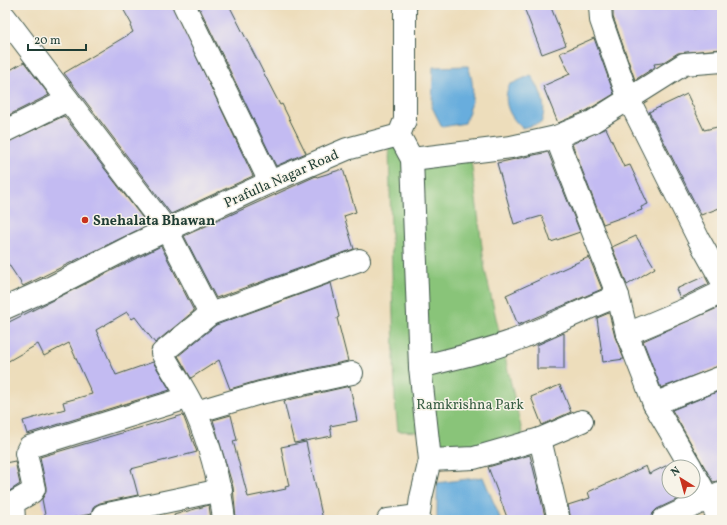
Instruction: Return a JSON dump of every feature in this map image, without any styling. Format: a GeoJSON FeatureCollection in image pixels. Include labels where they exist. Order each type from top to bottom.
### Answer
{"type":"FeatureCollection","features":[{"type":"Feature","properties":{"kind":"street"},"geometry":{"type":"LineString","coordinates":[[184,5],[270,182]]}},
{"type":"Feature","properties":{"kind":"street"},"geometry":{"type":"LineString","coordinates":[[388,520],[418,518],[430,460],[420,367],[412,159],[399,135],[405,120],[405,5]]}},
{"type":"Feature","properties":{"kind":"street"},"geometry":{"type":"LineString","coordinates":[[600,5],[601,20],[629,100],[698,238],[722,281]]}},
{"type":"Feature","properties":{"kind":"street"},"geometry":{"type":"LineString","coordinates":[[5,17],[167,230],[210,314]]}},
{"type":"Feature","properties":{"kind":"street"},"geometry":{"type":"LineString","coordinates":[[412,159],[511,147],[556,136],[592,122],[684,64],[722,61]]}},
{"type":"Feature","properties":{"kind":"street"},"geometry":{"type":"LineString","coordinates":[[5,131],[68,100]]}},
{"type":"Feature","properties":{"kind":"street","name":"Prafulla Nagar Road"},"geometry":{"type":"LineString","coordinates":[[5,308],[52,287],[167,230],[270,182],[347,149],[399,135]]}},
{"type":"Feature","properties":{"kind":"street"},"geometry":{"type":"LineString","coordinates":[[556,136],[618,296],[627,334],[654,404],[686,459]]}},
{"type":"Feature","properties":{"kind":"street"},"geometry":{"type":"LineString","coordinates":[[224,520],[221,490],[216,471],[191,405],[162,354],[210,314],[359,260]]}},
{"type":"Feature","properties":{"kind":"street"},"geometry":{"type":"LineString","coordinates":[[627,334],[689,308],[722,292]]}},
{"type":"Feature","properties":{"kind":"street"},"geometry":{"type":"LineString","coordinates":[[420,367],[492,348],[522,338],[593,305],[618,296]]}},
{"type":"Feature","properties":{"kind":"street"},"geometry":{"type":"LineString","coordinates":[[14,520],[13,503],[32,492],[34,489],[26,453],[28,447],[191,405],[260,393],[352,373]]}},
{"type":"Feature","properties":{"kind":"street"},"geometry":{"type":"LineString","coordinates":[[654,404],[722,377]]}},
{"type":"Feature","properties":{"kind":"street"},"geometry":{"type":"LineString","coordinates":[[430,460],[474,458],[540,439],[582,421]]}},
{"type":"Feature","properties":{"kind":"street"},"geometry":{"type":"LineString","coordinates":[[540,439],[559,520]]}},
{"type":"Feature","properties":{"kind":"street"},"geometry":{"type":"LineString","coordinates":[[701,480],[716,496],[720,520]]}},
{"type":"Feature","properties":{"kind":"street"},"geometry":{"type":"LineString","coordinates":[[103,515],[221,490]]}},
{"type":"Feature","properties":{"kind":"street"},"geometry":{"type":"LineString","coordinates":[[663,520],[716,496]]}},
{"type":"Feature","properties":{"kind":"green space","name":"Ramkrishna Park"},"geometry":{"type":"Polygon","coordinates":[[[389,146],[403,151],[419,166],[470,152],[485,270],[523,436],[430,460],[422,432],[398,431],[395,400],[389,146]]]}},
{"type":"Feature","properties":{"kind":"water"},"geometry":{"type":"Polygon","coordinates":[[[468,66],[473,88],[472,101],[465,123],[442,127],[432,107],[433,67],[468,66]]]}},
{"type":"Feature","properties":{"kind":"water"},"geometry":{"type":"Polygon","coordinates":[[[531,75],[538,87],[544,105],[543,117],[541,123],[522,128],[510,114],[506,97],[507,91],[509,85],[531,75]]]}},
{"type":"Feature","properties":{"kind":"water"},"geometry":{"type":"Polygon","coordinates":[[[483,477],[501,520],[437,520],[437,483],[483,477]]]}},
{"type":"Feature","properties":{"kind":"building"},"geometry":{"type":"Polygon","coordinates":[[[121,5],[172,5],[253,176],[171,214],[64,73],[133,32],[130,26],[132,25],[121,5]]]}},
{"type":"Feature","properties":{"kind":"building"},"geometry":{"type":"Polygon","coordinates":[[[198,5],[229,5],[280,105],[282,104],[306,153],[276,166],[198,5]]]}},
{"type":"Feature","properties":{"kind":"building"},"geometry":{"type":"Polygon","coordinates":[[[523,5],[550,5],[566,45],[542,54],[523,5]]]}},
{"type":"Feature","properties":{"kind":"building"},"geometry":{"type":"Polygon","coordinates":[[[613,5],[663,5],[664,8],[693,5],[694,9],[722,5],[722,49],[678,53],[662,63],[654,64],[655,67],[635,80],[613,17],[613,5]]]}},
{"type":"Feature","properties":{"kind":"building"},"geometry":{"type":"Polygon","coordinates":[[[594,38],[614,94],[586,111],[558,123],[543,86],[570,74],[560,53],[594,38]]]}},
{"type":"Feature","properties":{"kind":"building"},"geometry":{"type":"Polygon","coordinates":[[[24,62],[49,95],[5,117],[5,73],[24,62]]]}},
{"type":"Feature","properties":{"kind":"building"},"geometry":{"type":"Polygon","coordinates":[[[687,94],[704,130],[722,126],[722,207],[701,215],[649,112],[687,94]]]}},
{"type":"Feature","properties":{"kind":"building"},"geometry":{"type":"Polygon","coordinates":[[[64,116],[148,225],[23,286],[5,259],[5,143],[64,116]]]}},
{"type":"Feature","properties":{"kind":"building"},"geometry":{"type":"Polygon","coordinates":[[[606,128],[624,167],[630,165],[648,204],[641,207],[642,210],[603,224],[572,144],[606,128]]]}},
{"type":"Feature","properties":{"kind":"building"},"geometry":{"type":"Polygon","coordinates":[[[548,152],[580,232],[551,242],[542,216],[514,224],[497,163],[548,152]]]}},
{"type":"Feature","properties":{"kind":"building"},"geometry":{"type":"Polygon","coordinates":[[[343,169],[356,212],[344,216],[354,249],[216,298],[184,236],[316,176],[317,177],[343,169]]]}},
{"type":"Feature","properties":{"kind":"building"},"geometry":{"type":"Polygon","coordinates":[[[636,236],[655,268],[627,285],[612,247],[636,236]]]}},
{"type":"Feature","properties":{"kind":"building"},"geometry":{"type":"Polygon","coordinates":[[[161,246],[194,311],[155,343],[135,317],[132,319],[127,312],[96,330],[116,375],[153,362],[170,390],[27,434],[23,421],[65,409],[63,402],[92,394],[69,343],[44,356],[38,344],[5,363],[5,324],[161,246]]]}},
{"type":"Feature","properties":{"kind":"building"},"geometry":{"type":"Polygon","coordinates":[[[589,257],[602,289],[518,325],[506,295],[589,257]]]}},
{"type":"Feature","properties":{"kind":"building"},"geometry":{"type":"Polygon","coordinates":[[[705,276],[709,284],[680,298],[676,289],[705,276]]]}},
{"type":"Feature","properties":{"kind":"building"},"geometry":{"type":"Polygon","coordinates":[[[331,283],[339,317],[337,318],[348,361],[257,381],[230,389],[219,360],[191,378],[178,356],[216,325],[331,283]]]}},
{"type":"Feature","properties":{"kind":"building"},"geometry":{"type":"Polygon","coordinates":[[[722,306],[722,365],[661,388],[643,341],[722,306]]]}},
{"type":"Feature","properties":{"kind":"building"},"geometry":{"type":"Polygon","coordinates":[[[609,313],[615,337],[624,359],[603,362],[597,318],[609,313]]]}},
{"type":"Feature","properties":{"kind":"building"},"geometry":{"type":"Polygon","coordinates":[[[564,333],[564,369],[537,369],[537,345],[564,333]]]}},
{"type":"Feature","properties":{"kind":"building"},"geometry":{"type":"Polygon","coordinates":[[[560,385],[571,412],[542,425],[531,397],[560,385]]]}},
{"type":"Feature","properties":{"kind":"building"},"geometry":{"type":"Polygon","coordinates":[[[350,386],[357,421],[330,426],[332,436],[294,443],[284,401],[350,386]]]}},
{"type":"Feature","properties":{"kind":"building"},"geometry":{"type":"Polygon","coordinates":[[[722,390],[722,480],[713,482],[672,410],[722,390]]]}},
{"type":"Feature","properties":{"kind":"building"},"geometry":{"type":"Polygon","coordinates":[[[183,415],[197,452],[131,469],[138,495],[100,503],[94,506],[91,514],[62,520],[46,520],[42,499],[46,492],[46,487],[40,457],[183,415]]]}},
{"type":"Feature","properties":{"kind":"building"},"geometry":{"type":"Polygon","coordinates":[[[231,415],[237,440],[233,441],[248,497],[286,489],[285,487],[289,486],[281,447],[306,442],[323,520],[236,520],[233,487],[213,420],[231,415]]]}},
{"type":"Feature","properties":{"kind":"building"},"geometry":{"type":"Polygon","coordinates":[[[530,455],[546,520],[508,520],[488,467],[530,455]]]}},
{"type":"Feature","properties":{"kind":"building"},"geometry":{"type":"Polygon","coordinates":[[[15,461],[20,484],[5,494],[5,463],[15,461]]]}},
{"type":"Feature","properties":{"kind":"building"},"geometry":{"type":"Polygon","coordinates":[[[646,466],[649,474],[661,468],[661,499],[678,499],[657,509],[653,513],[651,520],[571,520],[568,505],[590,498],[588,492],[646,466]]]}},
{"type":"Feature","properties":{"kind":"building"},"geometry":{"type":"Polygon","coordinates":[[[209,505],[211,520],[175,520],[174,515],[209,505]]]}},
{"type":"Feature","properties":{"kind":"place","name":"Snehalata Bhawan"},"geometry":{"type":"Point","coordinates":[85,220]}}]}
